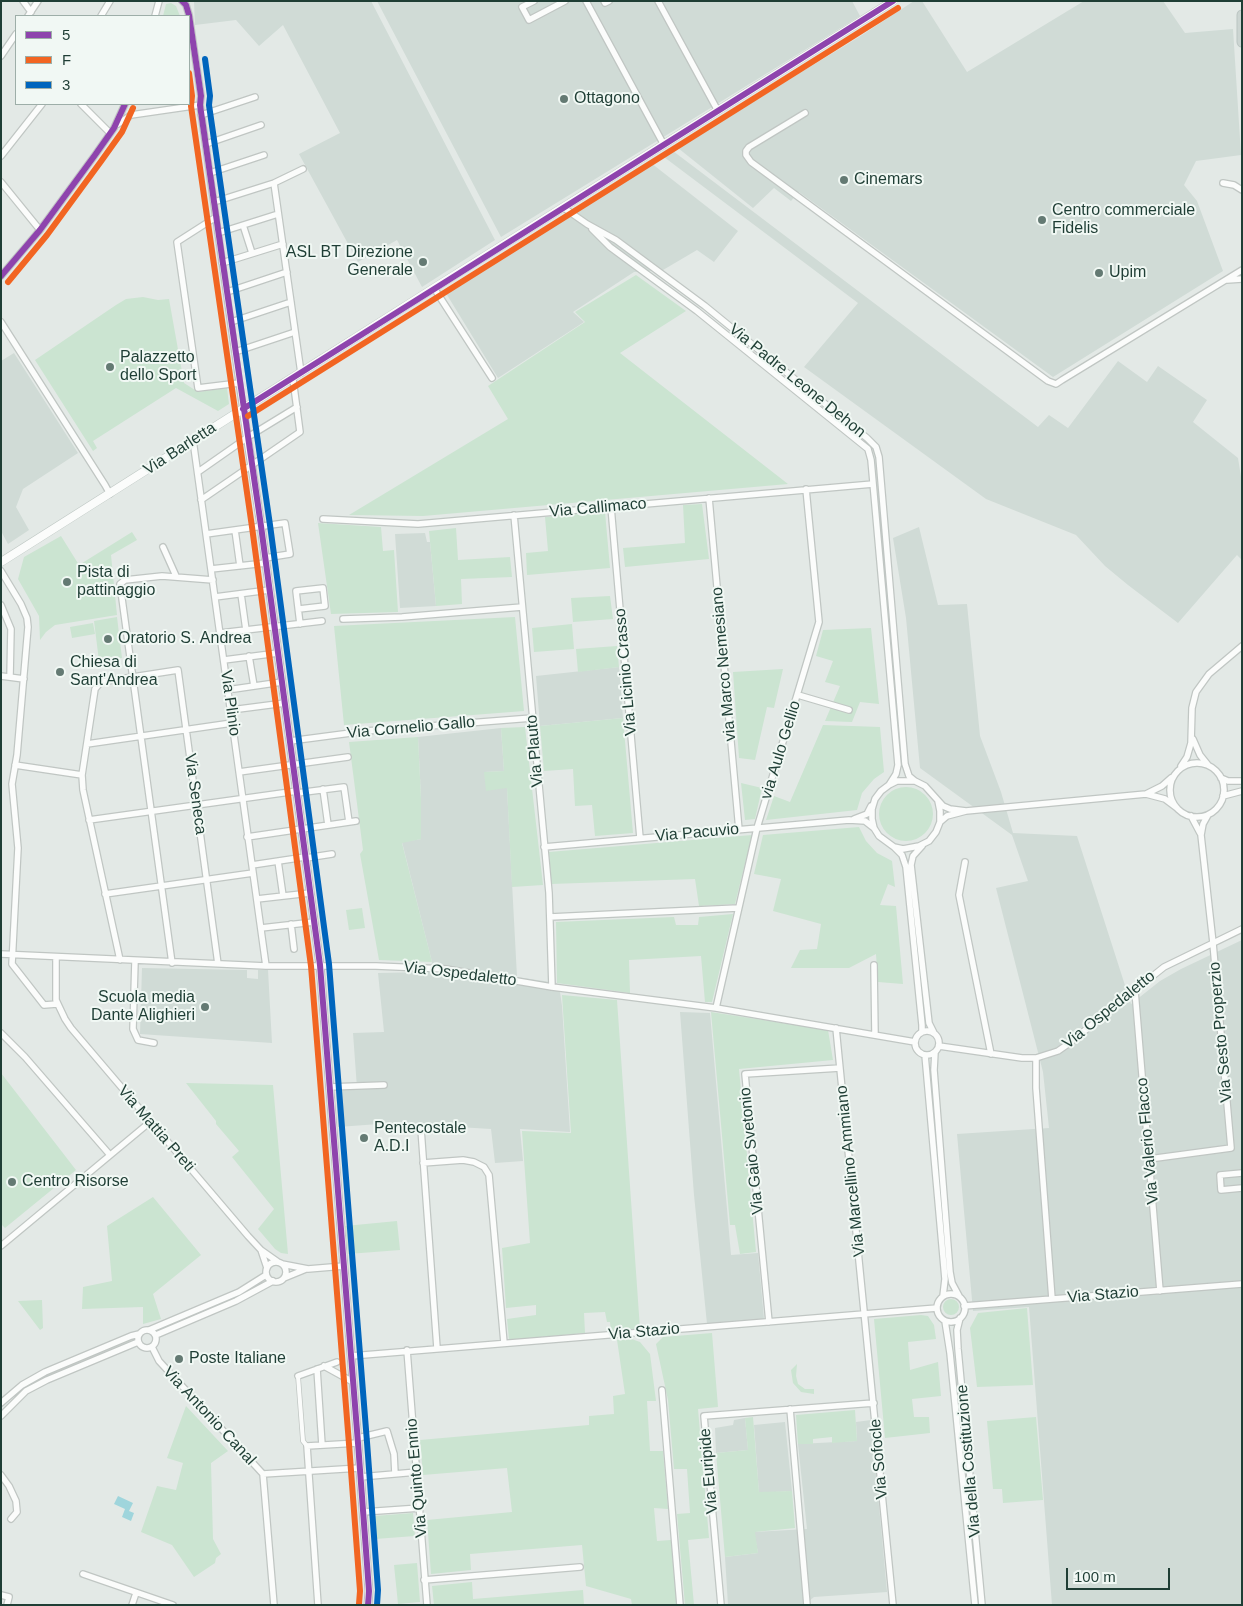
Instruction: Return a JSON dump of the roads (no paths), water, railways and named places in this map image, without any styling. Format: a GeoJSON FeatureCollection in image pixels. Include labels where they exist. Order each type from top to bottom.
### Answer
{"type":"FeatureCollection","features":[{"type":"Feature","properties":{"kind":"main road","name":"Via Barletta"},"geometry":{"type":"LineString","coordinates":[[1,562],[893,1]]}},
{"type":"Feature","properties":{"kind":"main road"},"geometry":{"type":"LineString","coordinates":[[1242,15],[1242,42]]}},
{"type":"Feature","properties":{"kind":"street"},"geometry":{"type":"LineString","coordinates":[[23,1],[30,14]]}},
{"type":"Feature","properties":{"kind":"street"},"geometry":{"type":"LineString","coordinates":[[30,14],[38,1]]}},
{"type":"Feature","properties":{"kind":"street"},"geometry":{"type":"LineString","coordinates":[[101,15],[110,1]]}},
{"type":"Feature","properties":{"kind":"street"},"geometry":{"type":"LineString","coordinates":[[155,15],[159,1]]}},
{"type":"Feature","properties":{"kind":"street"},"geometry":{"type":"LineString","coordinates":[[534,1],[522,7],[529,20],[565,1]]}},
{"type":"Feature","properties":{"kind":"street"},"geometry":{"type":"LineString","coordinates":[[586,1],[664,145]]}},
{"type":"Feature","properties":{"kind":"street"},"geometry":{"type":"LineString","coordinates":[[604,1],[605,3],[609,1]]}},
{"type":"Feature","properties":{"kind":"street"},"geometry":{"type":"LineString","coordinates":[[658,1],[718,111]]}},
{"type":"Feature","properties":{"kind":"street"},"geometry":{"type":"LineString","coordinates":[[186,2],[189,15]]}},
{"type":"Feature","properties":{"kind":"street"},"geometry":{"type":"LineString","coordinates":[[190,22],[230,322],[253,465],[320,965],[364,1512],[369,1591],[368,1605]]}},
{"type":"Feature","properties":{"kind":"street"},"geometry":{"type":"LineString","coordinates":[[1,56],[15,35]]}},
{"type":"Feature","properties":{"kind":"street"},"geometry":{"type":"LineString","coordinates":[[201,115],[255,97]]}},
{"type":"Feature","properties":{"kind":"street"},"geometry":{"type":"LineString","coordinates":[[1,156],[41,105]]}},
{"type":"Feature","properties":{"kind":"street"},"geometry":{"type":"LineString","coordinates":[[82,105],[112,130]]}},
{"type":"Feature","properties":{"kind":"street"},"geometry":{"type":"LineString","coordinates":[[1,276],[40,230],[112,130],[124,105]]}},
{"type":"Feature","properties":{"kind":"street"},"geometry":{"type":"LineString","coordinates":[[112,130],[123,119],[131,115],[200,105]]}},
{"type":"Feature","properties":{"kind":"street"},"geometry":{"type":"LineString","coordinates":[[805,113],[748,147],[746,155],[751,162],[1048,381],[1056,384],[1242,270]]}},
{"type":"Feature","properties":{"kind":"street"},"geometry":{"type":"LineString","coordinates":[[206,144],[261,126]]}},
{"type":"Feature","properties":{"kind":"street"},"geometry":{"type":"LineString","coordinates":[[210,173],[264,155]]}},
{"type":"Feature","properties":{"kind":"street"},"geometry":{"type":"LineString","coordinates":[[214,202],[274,183],[303,169]]}},
{"type":"Feature","properties":{"kind":"street"},"geometry":{"type":"LineString","coordinates":[[1,182],[40,230]]}},
{"type":"Feature","properties":{"kind":"street"},"geometry":{"type":"LineString","coordinates":[[274,183],[301,373]]}},
{"type":"Feature","properties":{"kind":"street"},"geometry":{"type":"LineString","coordinates":[[1223,183],[1234,185],[1242,190]]}},
{"type":"Feature","properties":{"kind":"street","name":"Via Padre Leone Dehon"},"geometry":{"type":"LineString","coordinates":[[564,208],[587,224],[616,240],[705,306],[876,447],[879,457],[904,764],[909,776],[915,781]]}},
{"type":"Feature","properties":{"kind":"street"},"geometry":{"type":"LineString","coordinates":[[218,233],[278,214]]}},
{"type":"Feature","properties":{"kind":"street"},"geometry":{"type":"LineString","coordinates":[[216,217],[177,242],[198,388],[239,383]]}},
{"type":"Feature","properties":{"kind":"street","name":"Via Padre Leone Dehon"},"geometry":{"type":"LineString","coordinates":[[587,224],[610,247],[698,311],[868,449],[872,460],[898,765],[896,774],[889,784]]}},
{"type":"Feature","properties":{"kind":"street"},"geometry":{"type":"LineString","coordinates":[[243,225],[252,253]]}},
{"type":"Feature","properties":{"kind":"street"},"geometry":{"type":"LineString","coordinates":[[222,263],[283,244]]}},
{"type":"Feature","properties":{"kind":"street"},"geometry":{"type":"LineString","coordinates":[[227,292],[287,272]]}},
{"type":"Feature","properties":{"kind":"street"},"geometry":{"type":"LineString","coordinates":[[1225,280],[1241,278]]}},
{"type":"Feature","properties":{"kind":"street"},"geometry":{"type":"LineString","coordinates":[[434,288],[492,378]]}},
{"type":"Feature","properties":{"kind":"street"},"geometry":{"type":"LineString","coordinates":[[230,322],[291,302]]}},
{"type":"Feature","properties":{"kind":"street"},"geometry":{"type":"LineString","coordinates":[[1,322],[110,494]]}},
{"type":"Feature","properties":{"kind":"street"},"geometry":{"type":"LineString","coordinates":[[235,352],[295,332]]}},
{"type":"Feature","properties":{"kind":"street"},"geometry":{"type":"LineString","coordinates":[[202,500],[300,432],[292,378]]}},
{"type":"Feature","properties":{"kind":"street"},"geometry":{"type":"LineString","coordinates":[[198,472],[248,437],[297,407]]}},
{"type":"Feature","properties":{"kind":"street","name":"Via Plinio"},"geometry":{"type":"LineString","coordinates":[[193,440],[266,966]]}},
{"type":"Feature","properties":{"kind":"street","name":"Via Callimaco"},"geometry":{"type":"LineString","coordinates":[[323,519],[418,524],[873,484]]}},
{"type":"Feature","properties":{"kind":"street","name":"via Aulo Gellio"},"geometry":{"type":"LineString","coordinates":[[716,1008],[757,828],[819,622],[806,490]]}},
{"type":"Feature","properties":{"kind":"street","name":"via Marco Nemesiano"},"geometry":{"type":"LineString","coordinates":[[709,498],[739,830]]}},
{"type":"Feature","properties":{"kind":"street","name":"Via Licinio Crasso"},"geometry":{"type":"LineString","coordinates":[[611,507],[640,838]]}},
{"type":"Feature","properties":{"kind":"street","name":"Via Plauto"},"geometry":{"type":"LineString","coordinates":[[514,515],[550,917],[552,986]]}},
{"type":"Feature","properties":{"kind":"street"},"geometry":{"type":"LineString","coordinates":[[206,534],[285,523],[290,554],[240,566],[211,569]]}},
{"type":"Feature","properties":{"kind":"street"},"geometry":{"type":"LineString","coordinates":[[236,530],[240,566]]}},
{"type":"Feature","properties":{"kind":"street"},"geometry":{"type":"LineString","coordinates":[[163,546],[176,576]]}},
{"type":"Feature","properties":{"kind":"street"},"geometry":{"type":"LineString","coordinates":[[1,571],[21,604],[27,618],[28,627],[12,784],[18,848],[12,954],[13,967],[44,1005],[57,1004]]}},
{"type":"Feature","properties":{"kind":"street"},"geometry":{"type":"LineString","coordinates":[[172,963],[120,584],[125,580],[162,576],[213,580]]}},
{"type":"Feature","properties":{"kind":"street"},"geometry":{"type":"LineString","coordinates":[[299,609],[325,606],[323,588],[296,591],[300,624]]}},
{"type":"Feature","properties":{"kind":"street"},"geometry":{"type":"LineString","coordinates":[[215,597],[269,590]]}},
{"type":"Feature","properties":{"kind":"street"},"geometry":{"type":"LineString","coordinates":[[241,594],[246,630]]}},
{"type":"Feature","properties":{"kind":"street"},"geometry":{"type":"LineString","coordinates":[[1,604],[11,628],[10,677]]}},
{"type":"Feature","properties":{"kind":"street"},"geometry":{"type":"LineString","coordinates":[[343,619],[402,617],[522,607]]}},
{"type":"Feature","properties":{"kind":"street"},"geometry":{"type":"LineString","coordinates":[[220,633],[322,621]]}},
{"type":"Feature","properties":{"kind":"street"},"geometry":{"type":"LineString","coordinates":[[1179,770],[1187,757],[1192,735],[1192,708],[1196,692],[1209,674],[1242,646]]}},
{"type":"Feature","properties":{"kind":"street"},"geometry":{"type":"LineString","coordinates":[[224,660],[278,653]]}},
{"type":"Feature","properties":{"kind":"street"},"geometry":{"type":"LineString","coordinates":[[249,656],[254,686]]}},
{"type":"Feature","properties":{"kind":"street","name":"Via Seneca"},"geometry":{"type":"LineString","coordinates":[[132,677],[178,670],[218,964]]}},
{"type":"Feature","properties":{"kind":"street"},"geometry":{"type":"LineString","coordinates":[[1,676],[24,679]]}},
{"type":"Feature","properties":{"kind":"street"},"geometry":{"type":"LineString","coordinates":[[120,960],[89,820],[82,775],[95,689],[100,683],[132,677]]}},
{"type":"Feature","properties":{"kind":"street"},"geometry":{"type":"LineString","coordinates":[[234,689],[282,682]]}},
{"type":"Feature","properties":{"kind":"street"},"geometry":{"type":"LineString","coordinates":[[798,695],[849,710]]}},
{"type":"Feature","properties":{"kind":"street"},"geometry":{"type":"LineString","coordinates":[[231,710],[285,703]]}},
{"type":"Feature","properties":{"kind":"street","name":"Via Cornelio Gallo"},"geometry":{"type":"LineString","coordinates":[[290,741],[366,731],[532,718]]}},
{"type":"Feature","properties":{"kind":"street"},"geometry":{"type":"LineString","coordinates":[[87,744],[232,723]]}},
{"type":"Feature","properties":{"kind":"street"},"geometry":{"type":"LineString","coordinates":[[940,822],[947,816],[966,811],[1146,794],[1165,799],[1184,813],[1192,816],[1208,815],[1220,804],[1224,790],[1221,778],[1200,755],[1192,735]]}},
{"type":"Feature","properties":{"kind":"street"},"geometry":{"type":"LineString","coordinates":[[239,772],[348,757]]}},
{"type":"Feature","properties":{"kind":"street"},"geometry":{"type":"LineString","coordinates":[[1146,794],[1166,784],[1186,765],[1194,763],[1210,766]]}},
{"type":"Feature","properties":{"kind":"street"},"geometry":{"type":"LineString","coordinates":[[15,765],[82,775]]}},
{"type":"Feature","properties":{"kind":"street"},"geometry":{"type":"LineString","coordinates":[[1173,776],[1170,784],[1170,793],[1172,801],[1177,808]]}},
{"type":"Feature","properties":{"kind":"street"},"geometry":{"type":"LineString","coordinates":[[1221,778],[1242,781]]}},
{"type":"Feature","properties":{"kind":"street"},"geometry":{"type":"LineString","coordinates":[[922,1032],[905,860],[874,828],[872,819],[875,799],[881,791],[889,784],[906,780],[915,781],[932,792],[938,801],[940,811],[940,822],[936,832],[913,856],[911,865],[929,1023],[939,1046],[935,1052],[934,1070],[950,1272],[952,1283],[964,1306]]}},
{"type":"Feature","properties":{"kind":"street"},"geometry":{"type":"LineString","coordinates":[[89,820],[243,798],[344,787],[349,822]]}},
{"type":"Feature","properties":{"kind":"street"},"geometry":{"type":"LineString","coordinates":[[323,789],[328,825]]}},
{"type":"Feature","properties":{"kind":"street"},"geometry":{"type":"LineString","coordinates":[[1223,796],[1242,791]]}},
{"type":"Feature","properties":{"kind":"street","name":"Via Pacuvio"},"geometry":{"type":"LineString","coordinates":[[850,820],[867,814],[875,799]]}},
{"type":"Feature","properties":{"kind":"street"},"geometry":{"type":"LineString","coordinates":[[938,801],[950,809],[966,811]]}},
{"type":"Feature","properties":{"kind":"street","name":"Via Sesto Properzio"},"geometry":{"type":"LineString","coordinates":[[1149,1158],[1231,1148],[1213,943],[1201,835],[1203,824],[1208,815]]}},
{"type":"Feature","properties":{"kind":"street","name":"Via Sesto Properzio"},"geometry":{"type":"LineString","coordinates":[[1192,816],[1201,835]]}},
{"type":"Feature","properties":{"kind":"street","name":"Via Pacuvio"},"geometry":{"type":"LineString","coordinates":[[544,847],[850,820],[864,821],[874,828]]}},
{"type":"Feature","properties":{"kind":"street"},"geometry":{"type":"LineString","coordinates":[[247,837],[356,821]]}},
{"type":"Feature","properties":{"kind":"street"},"geometry":{"type":"LineString","coordinates":[[894,847],[911,849],[928,841]]}},
{"type":"Feature","properties":{"kind":"street"},"geometry":{"type":"LineString","coordinates":[[252,864],[332,854]]}},
{"type":"Feature","properties":{"kind":"street"},"geometry":{"type":"LineString","coordinates":[[278,861],[283,896]]}},
{"type":"Feature","properties":{"kind":"street"},"geometry":{"type":"LineString","coordinates":[[966,862],[959,895],[992,1054]]}},
{"type":"Feature","properties":{"kind":"street"},"geometry":{"type":"LineString","coordinates":[[106,894],[253,873]]}},
{"type":"Feature","properties":{"kind":"street"},"geometry":{"type":"LineString","coordinates":[[257,899],[310,893]]}},
{"type":"Feature","properties":{"kind":"street"},"geometry":{"type":"LineString","coordinates":[[550,917],[738,908]]}},
{"type":"Feature","properties":{"kind":"street"},"geometry":{"type":"LineString","coordinates":[[261,928],[314,922]]}},
{"type":"Feature","properties":{"kind":"street"},"geometry":{"type":"LineString","coordinates":[[291,924],[294,949]]}},
{"type":"Feature","properties":{"kind":"street","name":"Via Ospedaletto"},"geometry":{"type":"LineString","coordinates":[[939,1046],[1036,1058],[1058,1051],[1164,967],[1242,930]]}},
{"type":"Feature","properties":{"kind":"street","name":"Via Ospedaletto"},"geometry":{"type":"LineString","coordinates":[[1,954],[172,963],[446,969],[552,986],[716,1008],[915,1042]]}},
{"type":"Feature","properties":{"kind":"street","name":"Via Mattia Preti"},"geometry":{"type":"LineString","coordinates":[[56,958],[55,989],[57,1004],[71,1028],[261,1250],[280,1263]]}},
{"type":"Feature","properties":{"kind":"street"},"geometry":{"type":"LineString","coordinates":[[135,961],[133,1029],[138,1040],[154,1042]]}},
{"type":"Feature","properties":{"kind":"street"},"geometry":{"type":"LineString","coordinates":[[874,964],[875,1035]]}},
{"type":"Feature","properties":{"kind":"street","name":"Via Valerio Flacco"},"geometry":{"type":"LineString","coordinates":[[1135,991],[1160,1290]]}},
{"type":"Feature","properties":{"kind":"street","name":"Via Marcellino Ammiano"},"geometry":{"type":"LineString","coordinates":[[836,1028],[866,1314]]}},
{"type":"Feature","properties":{"kind":"street"},"geometry":{"type":"LineString","coordinates":[[934,1033],[922,1032],[915,1042],[917,1050],[925,1055],[935,1052]]}},
{"type":"Feature","properties":{"kind":"street"},"geometry":{"type":"LineString","coordinates":[[1,1033],[25,1057],[110,1155]]}},
{"type":"Feature","properties":{"kind":"street"},"geometry":{"type":"LineString","coordinates":[[925,1055],[945,1278],[942,1296],[936,1308],[939,1316],[946,1320],[953,1321],[960,1318]]}},
{"type":"Feature","properties":{"kind":"street"},"geometry":{"type":"LineString","coordinates":[[1036,1058],[1036,1088],[1052,1299]]}},
{"type":"Feature","properties":{"kind":"street","name":"Via Gaio Svetonio"},"geometry":{"type":"LineString","coordinates":[[769,1322],[745,1074],[840,1068]]}},
{"type":"Feature","properties":{"kind":"street"},"geometry":{"type":"LineString","coordinates":[[329,1087],[384,1085]]}},
{"type":"Feature","properties":{"kind":"street"},"geometry":{"type":"LineString","coordinates":[[1,1246],[150,1122]]}},
{"type":"Feature","properties":{"kind":"street"},"geometry":{"type":"LineString","coordinates":[[421,1128],[437,1348]]}},
{"type":"Feature","properties":{"kind":"street"},"geometry":{"type":"LineString","coordinates":[[423,1164],[463,1160],[474,1162],[484,1167],[489,1175],[504,1343]]}},
{"type":"Feature","properties":{"kind":"street"},"geometry":{"type":"LineString","coordinates":[[1242,1173],[1220,1175],[1221,1190],[1242,1188]]}},
{"type":"Feature","properties":{"kind":"street","name":"Via Mattia Preti"},"geometry":{"type":"LineString","coordinates":[[261,1250],[267,1271]]}},
{"type":"Feature","properties":{"kind":"street"},"geometry":{"type":"LineString","coordinates":[[1,1403],[22,1385],[45,1372],[230,1296],[267,1271],[272,1263],[308,1269]]}},
{"type":"Feature","properties":{"kind":"street"},"geometry":{"type":"LineString","coordinates":[[280,1263],[286,1269],[284,1278]]}},
{"type":"Feature","properties":{"kind":"street"},"geometry":{"type":"LineString","coordinates":[[156,1335],[236,1301],[272,1281],[279,1282],[284,1278],[308,1269],[344,1266]]}},
{"type":"Feature","properties":{"kind":"street"},"geometry":{"type":"LineString","coordinates":[[267,1271],[272,1281]]}},
{"type":"Feature","properties":{"kind":"street","name":"Via Stazio"},"geometry":{"type":"LineString","coordinates":[[964,1306],[1242,1284]]}},
{"type":"Feature","properties":{"kind":"street"},"geometry":{"type":"LineString","coordinates":[[942,1296],[951,1294],[959,1296]]}},
{"type":"Feature","properties":{"kind":"street","name":"Via della Costituzione"},"geometry":{"type":"LineString","coordinates":[[964,1306],[958,1330],[958,1350],[982,1605]]}},
{"type":"Feature","properties":{"kind":"street","name":"Via Stazio"},"geometry":{"type":"LineString","coordinates":[[351,1356],[936,1308]]}},
{"type":"Feature","properties":{"kind":"street","name":"Via Sofocle"},"geometry":{"type":"LineString","coordinates":[[866,1314],[893,1605]]}},
{"type":"Feature","properties":{"kind":"street","name":"Via della Costituzione"},"geometry":{"type":"LineString","coordinates":[[946,1320],[975,1605]]}},
{"type":"Feature","properties":{"kind":"street"},"geometry":{"type":"LineString","coordinates":[[149,1330],[156,1335]]}},
{"type":"Feature","properties":{"kind":"street"},"geometry":{"type":"LineString","coordinates":[[138,1342],[139,1334]]}},
{"type":"Feature","properties":{"kind":"street"},"geometry":{"type":"LineString","coordinates":[[138,1342],[144,1348],[152,1347],[156,1343],[156,1335]]}},
{"type":"Feature","properties":{"kind":"street"},"geometry":{"type":"LineString","coordinates":[[1,1416],[26,1392],[47,1380],[138,1342]]}},
{"type":"Feature","properties":{"kind":"street","name":"Via Antonio Canal"},"geometry":{"type":"LineString","coordinates":[[152,1347],[159,1361],[263,1474],[274,1605]]}},
{"type":"Feature","properties":{"kind":"street","name":"Via Quinto Ennio"},"geometry":{"type":"LineString","coordinates":[[407,1350],[427,1605]]}},
{"type":"Feature","properties":{"kind":"street"},"geometry":{"type":"LineString","coordinates":[[318,1605],[307,1446],[302,1441],[298,1376],[337,1362]]}},
{"type":"Feature","properties":{"kind":"street"},"geometry":{"type":"LineString","coordinates":[[324,1366],[353,1382]]}},
{"type":"Feature","properties":{"kind":"street"},"geometry":{"type":"LineString","coordinates":[[317,1369],[322,1445]]}},
{"type":"Feature","properties":{"kind":"street"},"geometry":{"type":"LineString","coordinates":[[662,1390],[680,1605]]}},
{"type":"Feature","properties":{"kind":"street","name":"Via Euripide"},"geometry":{"type":"LineString","coordinates":[[721,1605],[704,1416],[874,1403]]}},
{"type":"Feature","properties":{"kind":"street"},"geometry":{"type":"LineString","coordinates":[[790,1409],[808,1605]]}},
{"type":"Feature","properties":{"kind":"street"},"geometry":{"type":"LineString","coordinates":[[307,1446],[358,1440],[386,1431],[389,1435],[394,1454],[395,1474]]}},
{"type":"Feature","properties":{"kind":"street"},"geometry":{"type":"LineString","coordinates":[[263,1474],[360,1468]]}},
{"type":"Feature","properties":{"kind":"street"},"geometry":{"type":"LineString","coordinates":[[360,1477],[416,1472]]}},
{"type":"Feature","properties":{"kind":"street"},"geometry":{"type":"LineString","coordinates":[[1,1475],[16,1501],[16,1512],[11,1519]]}},
{"type":"Feature","properties":{"kind":"street"},"geometry":{"type":"LineString","coordinates":[[364,1512],[420,1508]]}},
{"type":"Feature","properties":{"kind":"street"},"geometry":{"type":"LineString","coordinates":[[424,1580],[580,1567]]}},
{"type":"Feature","properties":{"kind":"street"},"geometry":{"type":"LineString","coordinates":[[83,1574],[172,1605]]}},
{"type":"Feature","properties":{"kind":"street"},"geometry":{"type":"LineString","coordinates":[[132,1605],[136,1593]]}},
{"type":"Feature","properties":{"kind":"street"},"geometry":{"type":"LineString","coordinates":[[1,1595],[9,1597],[7,1605]]}},
{"type":"Feature","properties":{"kind":"water"},"geometry":{"type":"Polygon","coordinates":[[[118,1496],[133,1503],[129,1511],[134,1513],[131,1521],[122,1517],[125,1509],[114,1504],[118,1496]]]}},
{"type":"Feature","properties":{"kind":"place","name":"Ottagono"},"geometry":{"type":"Point","coordinates":[564,99]}},
{"type":"Feature","properties":{"kind":"place","name":"Cinemars"},"geometry":{"type":"Point","coordinates":[844,180]}},
{"type":"Feature","properties":{"kind":"place","name":"Centro commerciale Fidelis"},"geometry":{"type":"Point","coordinates":[1042,220]}},
{"type":"Feature","properties":{"kind":"place","name":"ASL BT Direzione Generale"},"geometry":{"type":"Point","coordinates":[423,262]}},
{"type":"Feature","properties":{"kind":"place","name":"Upim"},"geometry":{"type":"Point","coordinates":[1099,273]}},
{"type":"Feature","properties":{"kind":"place","name":"Palazzetto dello Sport"},"geometry":{"type":"Point","coordinates":[110,367]}},
{"type":"Feature","properties":{"kind":"place","name":"Pista di pattinaggio"},"geometry":{"type":"Point","coordinates":[67,582]}},
{"type":"Feature","properties":{"kind":"place","name":"Oratorio S. Andrea"},"geometry":{"type":"Point","coordinates":[108,639]}},
{"type":"Feature","properties":{"kind":"place","name":"Chiesa di Sant'Andrea"},"geometry":{"type":"Point","coordinates":[60,672]}},
{"type":"Feature","properties":{"kind":"place","name":"Scuola media Dante Alighieri"},"geometry":{"type":"Point","coordinates":[205,1007]}},
{"type":"Feature","properties":{"kind":"place","name":"Pentecostale A.D.I"},"geometry":{"type":"Point","coordinates":[364,1138]}},
{"type":"Feature","properties":{"kind":"place","name":"Centro Risorse"},"geometry":{"type":"Point","coordinates":[12,1182]}},
{"type":"Feature","properties":{"kind":"place","name":"Poste Italiane"},"geometry":{"type":"Point","coordinates":[179,1359]}}]}
